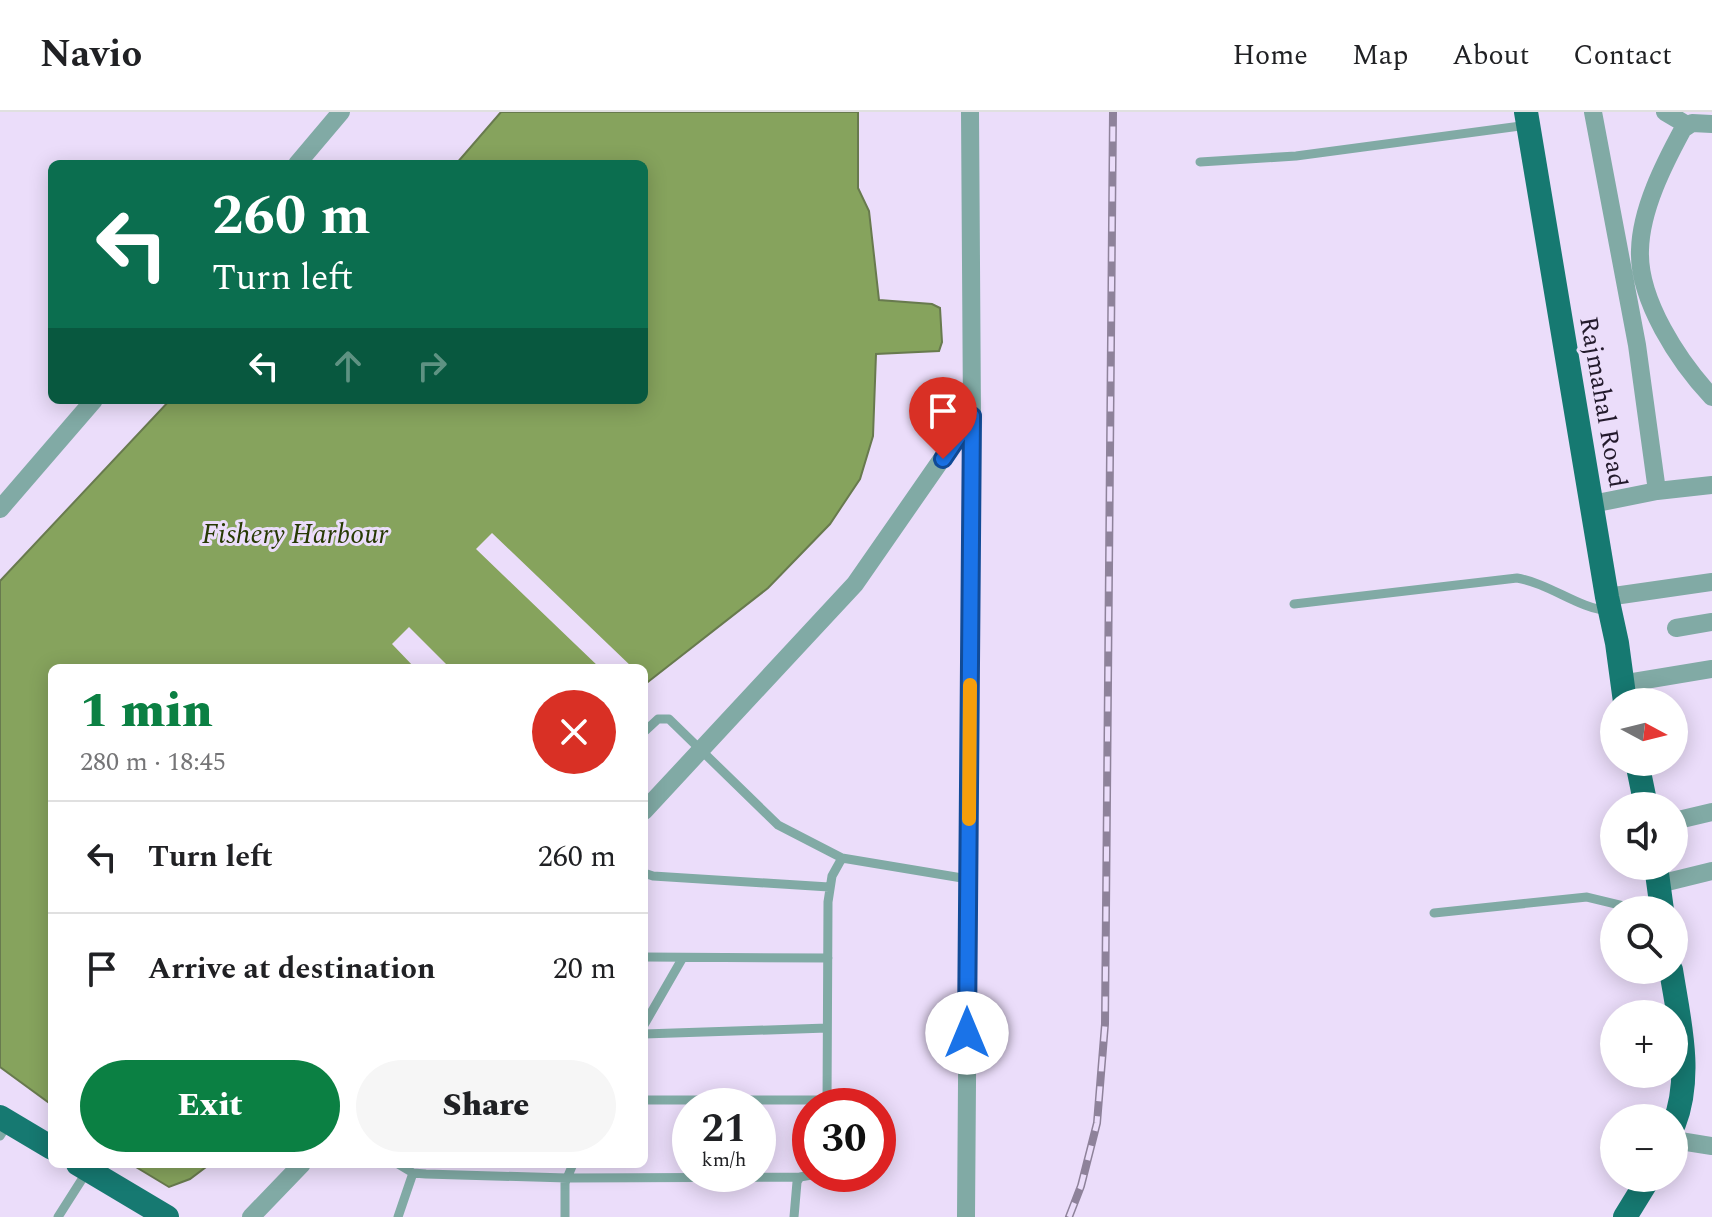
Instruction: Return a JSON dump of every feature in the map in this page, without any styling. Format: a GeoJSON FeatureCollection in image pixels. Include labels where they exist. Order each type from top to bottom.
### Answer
{"type":"FeatureCollection","features":[{"type":"Feature","properties":{"kind":"main road","name":"Rajmahal Road"},"geometry":{"type":"LineString","coordinates":[[1527,118],[1622,688]]}},
{"type":"Feature","properties":{"kind":"main road"},"geometry":{"type":"LineString","coordinates":[[1673,984],[1684,1059],[1679,1104]]}},
{"type":"Feature","properties":{"kind":"main road"},"geometry":{"type":"LineString","coordinates":[[3,1125],[48,1146]]}},
{"type":"Feature","properties":{"kind":"main road"},"geometry":{"type":"LineString","coordinates":[[85,1168],[167,1217]]}},
{"type":"Feature","properties":{"kind":"main road"},"geometry":{"type":"LineString","coordinates":[[1625,1217],[1640,1192]]}},
{"type":"Feature","properties":{"kind":"street"},"geometry":{"type":"LineString","coordinates":[[300,160],[341,112]]}},
{"type":"Feature","properties":{"kind":"street"},"geometry":{"type":"LineString","coordinates":[[966,1217],[972,416],[970,112]]}},
{"type":"Feature","properties":{"kind":"street"},"geometry":{"type":"LineString","coordinates":[[1593,112],[1637,345],[1657,491]]}},
{"type":"Feature","properties":{"kind":"street"},"geometry":{"type":"LineString","coordinates":[[1665,112],[1687,125]]}},
{"type":"Feature","properties":{"kind":"street"},"geometry":{"type":"LineString","coordinates":[[1712,124],[1687,125],[1677,140],[1650,202],[1640,247],[1645,287],[1674,347],[1712,397]]}},
{"type":"Feature","properties":{"kind":"street"},"geometry":{"type":"LineString","coordinates":[[0,509],[91,404]]}},
{"type":"Feature","properties":{"kind":"street"},"geometry":{"type":"LineString","coordinates":[[648,807],[855,584],[972,416]]}},
{"type":"Feature","properties":{"kind":"street"},"geometry":{"type":"LineString","coordinates":[[1592,504],[1657,491],[1712,485]]}},
{"type":"Feature","properties":{"kind":"street"},"geometry":{"type":"LineString","coordinates":[[1609,604],[1712,582]]}},
{"type":"Feature","properties":{"kind":"street"},"geometry":{"type":"LineString","coordinates":[[1676,628],[1712,622]]}},
{"type":"Feature","properties":{"kind":"street"},"geometry":{"type":"LineString","coordinates":[[1642,688],[1712,669]]}},
{"type":"Feature","properties":{"kind":"street"},"geometry":{"type":"LineString","coordinates":[[1688,818],[1712,812]]}},
{"type":"Feature","properties":{"kind":"street"},"geometry":{"type":"LineString","coordinates":[[1688,873],[1712,871]]}},
{"type":"Feature","properties":{"kind":"street"},"geometry":{"type":"LineString","coordinates":[[1688,1142],[1712,1146]]}},
{"type":"Feature","properties":{"kind":"street"},"geometry":{"type":"LineString","coordinates":[[251,1217],[298,1168]]}},
{"type":"Feature","properties":{"kind":"lane"},"geometry":{"type":"LineString","coordinates":[[1200,162],[1296,156],[1527,118]]}},
{"type":"Feature","properties":{"kind":"lane"},"geometry":{"type":"LineString","coordinates":[[1294,604],[1517,578],[1538,581],[1583,605],[1609,604]]}},
{"type":"Feature","properties":{"kind":"lane"},"geometry":{"type":"LineString","coordinates":[[648,728],[658,719],[669,719],[768,818],[842,858],[968,879]]}},
{"type":"Feature","properties":{"kind":"lane"},"geometry":{"type":"LineString","coordinates":[[827,1088],[829,887],[842,858]]}},
{"type":"Feature","properties":{"kind":"lane"},"geometry":{"type":"LineString","coordinates":[[648,874],[829,887]]}},
{"type":"Feature","properties":{"kind":"lane"},"geometry":{"type":"LineString","coordinates":[[1434,913],[1587,897],[1600,900]]}},
{"type":"Feature","properties":{"kind":"lane"},"geometry":{"type":"LineString","coordinates":[[648,957],[828,958]]}},
{"type":"Feature","properties":{"kind":"lane"},"geometry":{"type":"LineString","coordinates":[[648,1018],[682,959]]}},
{"type":"Feature","properties":{"kind":"lane"},"geometry":{"type":"LineString","coordinates":[[648,1034],[827,1028]]}},
{"type":"Feature","properties":{"kind":"lane"},"geometry":{"type":"LineString","coordinates":[[648,1100],[792,1102]]}},
{"type":"Feature","properties":{"kind":"lane"},"geometry":{"type":"LineString","coordinates":[[58,1217],[82,1168]]}},
{"type":"Feature","properties":{"kind":"lane"},"geometry":{"type":"LineString","coordinates":[[405,1168],[413,1173],[567,1178],[792,1177]]}},
{"type":"Feature","properties":{"kind":"lane"},"geometry":{"type":"LineString","coordinates":[[565,1217],[567,1178],[571,1168]]}},
{"type":"Feature","properties":{"kind":"lane"},"geometry":{"type":"LineString","coordinates":[[398,1217],[413,1173]]}},
{"type":"Feature","properties":{"kind":"lane"},"geometry":{"type":"LineString","coordinates":[[794,1217],[795,1192]]}},
{"type":"Feature","properties":{"kind":"water","name":"Fishery Harbour"},"geometry":{"type":"Polygon","coordinates":[[[501,112],[858,112],[858,188],[869,211],[879,300],[932,304],[940,308],[942,342],[939,351],[876,354],[873,436],[860,479],[830,524],[768,588],[648,682],[648,664],[48,664],[48,1102],[0,1067],[0,581],[166,404],[648,404],[648,160],[459,160],[501,112]]]}},
{"type":"Feature","properties":{"kind":"water"},"geometry":{"type":"Polygon","coordinates":[[[138,1168],[205,1168],[190,1179],[169,1187],[138,1168]]]}},
{"type":"Feature","properties":{"kind":"pier"},"geometry":{"type":"Polygon","coordinates":[[[492,533],[629,664],[596,664],[476,549],[492,533]]]}},
{"type":"Feature","properties":{"kind":"pier"},"geometry":{"type":"Polygon","coordinates":[[[409,627],[446,664],[411,664],[392,644],[409,627]]]}},
{"type":"Feature","properties":{"kind":"railway"},"geometry":{"type":"LineString","coordinates":[[1069,1217],[1081,1186],[1097,1123],[1105,1024],[1113,112]]}},
{"type":"Feature","properties":{"kind":"slow traffic"},"geometry":{"type":"LineString","coordinates":[[969,819],[970,685]]}},
{"type":"Feature","properties":{"kind":"route"},"geometry":{"type":"LineString","coordinates":[[943,459],[972,416],[967,1033]]}}]}
